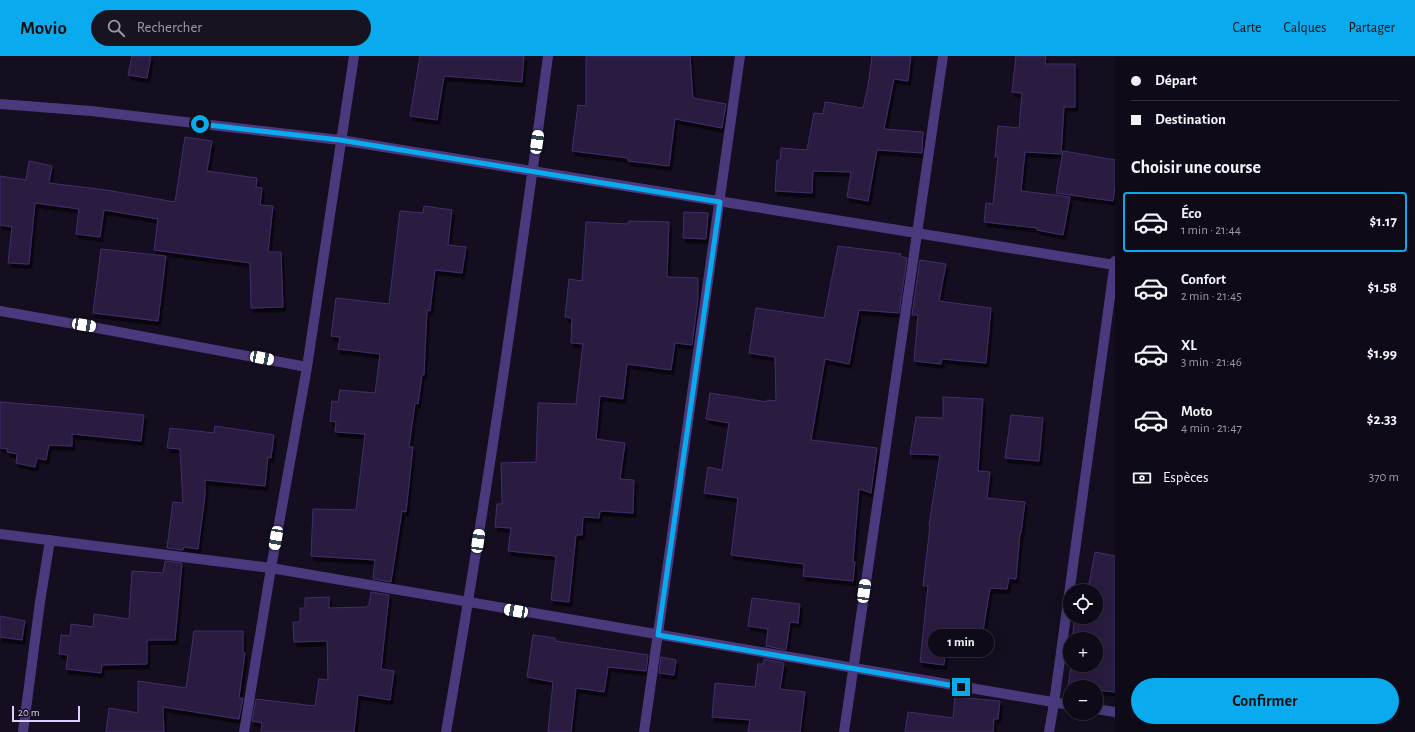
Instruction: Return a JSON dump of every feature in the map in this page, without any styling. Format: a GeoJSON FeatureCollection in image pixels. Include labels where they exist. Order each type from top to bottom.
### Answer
{"type":"FeatureCollection","features":[{"type":"Feature","properties":{"kind":"street"},"geometry":{"type":"LineString","coordinates":[[244,732],[271,568],[307,367],[340,140],[354,56]]}},
{"type":"Feature","properties":{"kind":"street"},"geometry":{"type":"LineString","coordinates":[[446,732],[468,603],[533,171],[548,56]]}},
{"type":"Feature","properties":{"kind":"street"},"geometry":{"type":"LineString","coordinates":[[644,732],[740,56]]}},
{"type":"Feature","properties":{"kind":"street"},"geometry":{"type":"LineString","coordinates":[[844,732],[943,56]]}},
{"type":"Feature","properties":{"kind":"street"},"geometry":{"type":"LineString","coordinates":[[0,104],[91,111],[340,140],[917,234],[1115,264],[1054,703],[1048,732]]}},
{"type":"Feature","properties":{"kind":"street"},"geometry":{"type":"LineString","coordinates":[[0,311],[307,367]]}},
{"type":"Feature","properties":{"kind":"street"},"geometry":{"type":"LineString","coordinates":[[0,534],[271,568],[1063,704]]}},
{"type":"Feature","properties":{"kind":"street"},"geometry":{"type":"LineString","coordinates":[[23,732],[40,602],[50,540]]}},
{"type":"Feature","properties":{"kind":"street"},"geometry":{"type":"LineString","coordinates":[[1103,710],[1115,712]]}},
{"type":"Feature","properties":{"kind":"building"},"geometry":{"type":"Polygon","coordinates":[[[132,56],[151,56],[147,78],[128,75],[132,56]]]}},
{"type":"Feature","properties":{"kind":"building"},"geometry":{"type":"Polygon","coordinates":[[[420,56],[524,56],[522,82],[444,76],[437,120],[410,116],[420,56]]]}},
{"type":"Feature","properties":{"kind":"building"},"geometry":{"type":"Polygon","coordinates":[[[586,56],[690,56],[693,98],[726,104],[722,128],[675,119],[669,166],[628,161],[628,158],[572,151],[578,105],[586,106],[586,56]]]}},
{"type":"Feature","properties":{"kind":"building"},"geometry":{"type":"Polygon","coordinates":[[[872,56],[911,56],[908,81],[894,79],[884,129],[923,132],[922,153],[877,150],[868,201],[847,197],[851,172],[813,171],[812,193],[775,191],[777,160],[780,160],[781,148],[807,150],[814,113],[823,114],[825,102],[863,108],[872,56]]]}},
{"type":"Feature","properties":{"kind":"building"},"geometry":{"type":"Polygon","coordinates":[[[1016,56],[1046,56],[1045,64],[1075,64],[1075,107],[1064,107],[1061,154],[1025,152],[1021,191],[1070,197],[1063,235],[1037,230],[1037,228],[984,222],[986,203],[993,204],[998,157],[995,157],[998,126],[1019,128],[1022,93],[1012,92],[1016,56]]]}},
{"type":"Feature","properties":{"kind":"building"},"geometry":{"type":"Polygon","coordinates":[[[185,137],[212,141],[207,171],[257,178],[256,187],[262,188],[260,205],[273,206],[268,252],[281,252],[283,307],[251,308],[250,263],[154,250],[158,219],[104,210],[100,237],[76,234],[79,209],[35,203],[29,264],[8,263],[12,227],[0,225],[0,176],[26,180],[29,161],[52,166],[49,183],[106,190],[175,202],[185,137]]]}},
{"type":"Feature","properties":{"kind":"building"},"geometry":{"type":"Polygon","coordinates":[[[1063,151],[1115,160],[1115,187],[1113,201],[1056,193],[1063,151]]]}},
{"type":"Feature","properties":{"kind":"building"},"geometry":{"type":"Polygon","coordinates":[[[424,206],[452,210],[448,245],[466,247],[462,273],[435,270],[430,311],[427,310],[424,375],[422,375],[418,404],[415,403],[409,447],[413,447],[406,512],[402,511],[391,582],[373,579],[375,560],[311,556],[313,509],[356,510],[365,434],[335,432],[336,422],[330,421],[332,401],[338,402],[340,390],[375,393],[380,354],[338,349],[340,337],[331,336],[336,298],[389,304],[400,211],[423,213],[424,206]]]}},
{"type":"Feature","properties":{"kind":"building"},"geometry":{"type":"Polygon","coordinates":[[[684,212],[708,213],[706,239],[683,238],[684,212]]]}},
{"type":"Feature","properties":{"kind":"building"},"geometry":{"type":"Polygon","coordinates":[[[629,221],[669,222],[667,277],[698,278],[698,299],[692,345],[675,343],[671,370],[627,364],[623,399],[600,396],[596,439],[625,443],[620,479],[634,480],[633,513],[600,511],[599,518],[583,517],[582,535],[576,535],[569,602],[551,600],[556,556],[508,551],[511,528],[495,527],[497,504],[502,504],[501,463],[536,462],[538,403],[576,404],[583,344],[571,343],[572,318],[565,317],[569,279],[582,281],[586,222],[628,224],[629,221]]]}},
{"type":"Feature","properties":{"kind":"building"},"geometry":{"type":"Polygon","coordinates":[[[838,246],[901,254],[900,256],[907,258],[899,313],[859,310],[849,364],[825,359],[811,440],[877,448],[871,493],[859,489],[853,562],[855,562],[853,581],[803,576],[804,564],[731,555],[738,498],[704,493],[708,467],[722,470],[729,423],[706,419],[710,393],[767,402],[767,400],[776,401],[775,357],[749,353],[756,308],[824,318],[838,246]]]}},
{"type":"Feature","properties":{"kind":"building"},"geometry":{"type":"Polygon","coordinates":[[[101,249],[166,256],[158,321],[93,313],[101,249]]]}},
{"type":"Feature","properties":{"kind":"building"},"geometry":{"type":"Polygon","coordinates":[[[920,260],[946,264],[939,301],[991,308],[986,363],[942,359],[941,364],[914,361],[918,315],[912,315],[920,260]]]}},
{"type":"Feature","properties":{"kind":"building"},"geometry":{"type":"Polygon","coordinates":[[[943,397],[983,399],[978,471],[990,472],[987,498],[1025,502],[1020,533],[1016,579],[1009,578],[1007,589],[990,588],[981,644],[947,638],[944,665],[920,662],[928,586],[923,586],[929,525],[940,455],[910,454],[916,417],[943,418],[943,397]]]}},
{"type":"Feature","properties":{"kind":"building"},"geometry":{"type":"Polygon","coordinates":[[[0,402],[144,415],[141,441],[72,434],[72,446],[49,445],[46,460],[37,458],[35,467],[16,463],[17,454],[7,452],[8,449],[0,448],[0,402]]]}},
{"type":"Feature","properties":{"kind":"building"},"geometry":{"type":"Polygon","coordinates":[[[1011,415],[1043,418],[1039,461],[1005,458],[1011,415]]]}},
{"type":"Feature","properties":{"kind":"building"},"geometry":{"type":"Polygon","coordinates":[[[215,426],[274,435],[271,458],[268,457],[265,486],[205,480],[205,496],[198,549],[184,547],[183,550],[167,548],[173,502],[183,503],[180,449],[167,448],[170,428],[214,433],[215,426]]]}},
{"type":"Feature","properties":{"kind":"building"},"geometry":{"type":"Polygon","coordinates":[[[1095,552],[1115,556],[1115,692],[1103,691],[1103,680],[1069,680],[1070,672],[1103,672],[1103,632],[1073,632],[1074,624],[1103,624],[1103,584],[1089,584],[1095,552]]]}},
{"type":"Feature","properties":{"kind":"building"},"geometry":{"type":"Polygon","coordinates":[[[165,561],[182,563],[175,640],[147,640],[147,664],[102,665],[101,673],[66,669],[68,655],[59,654],[61,635],[70,636],[71,624],[93,627],[94,614],[129,619],[132,571],[163,573],[165,561]]]}},
{"type":"Feature","properties":{"kind":"building"},"geometry":{"type":"Polygon","coordinates":[[[371,592],[389,595],[381,669],[394,671],[390,700],[358,695],[354,732],[261,732],[262,723],[252,721],[256,699],[315,706],[319,679],[328,680],[327,641],[294,642],[293,622],[300,622],[300,608],[305,608],[305,598],[329,597],[329,608],[367,607],[369,605],[371,592]]]}},
{"type":"Feature","properties":{"kind":"building"},"geometry":{"type":"Polygon","coordinates":[[[752,598],[800,604],[798,623],[790,622],[786,650],[766,646],[768,629],[748,626],[752,598]]]}},
{"type":"Feature","properties":{"kind":"building"},"geometry":{"type":"Polygon","coordinates":[[[0,616],[25,621],[22,640],[0,637],[0,616]]]}},
{"type":"Feature","properties":{"kind":"building"},"geometry":{"type":"Polygon","coordinates":[[[194,631],[243,631],[243,652],[245,653],[239,698],[243,698],[239,719],[163,707],[164,732],[106,732],[109,708],[138,713],[138,681],[186,688],[194,631]]]}},
{"type":"Feature","properties":{"kind":"building"},"geometry":{"type":"Polygon","coordinates":[[[533,635],[555,638],[555,641],[648,655],[646,671],[608,667],[604,692],[576,688],[571,732],[548,732],[553,682],[527,677],[533,635]]]}},
{"type":"Feature","properties":{"kind":"building"},"geometry":{"type":"Polygon","coordinates":[[[661,657],[676,660],[674,675],[659,673],[661,657]]]}},
{"type":"Feature","properties":{"kind":"building"},"geometry":{"type":"Polygon","coordinates":[[[764,659],[784,663],[780,689],[805,692],[800,732],[748,732],[750,720],[712,717],[715,683],[755,687],[758,664],[763,664],[764,659]]]}},
{"type":"Feature","properties":{"kind":"building"},"geometry":{"type":"Polygon","coordinates":[[[955,697],[1000,701],[998,719],[994,719],[993,732],[905,732],[908,712],[953,718],[955,697]]]}},
{"type":"Feature","properties":{"kind":"route"},"geometry":{"type":"LineString","coordinates":[[200,124],[340,140],[720,202],[658,635],[961,687]]}}]}
